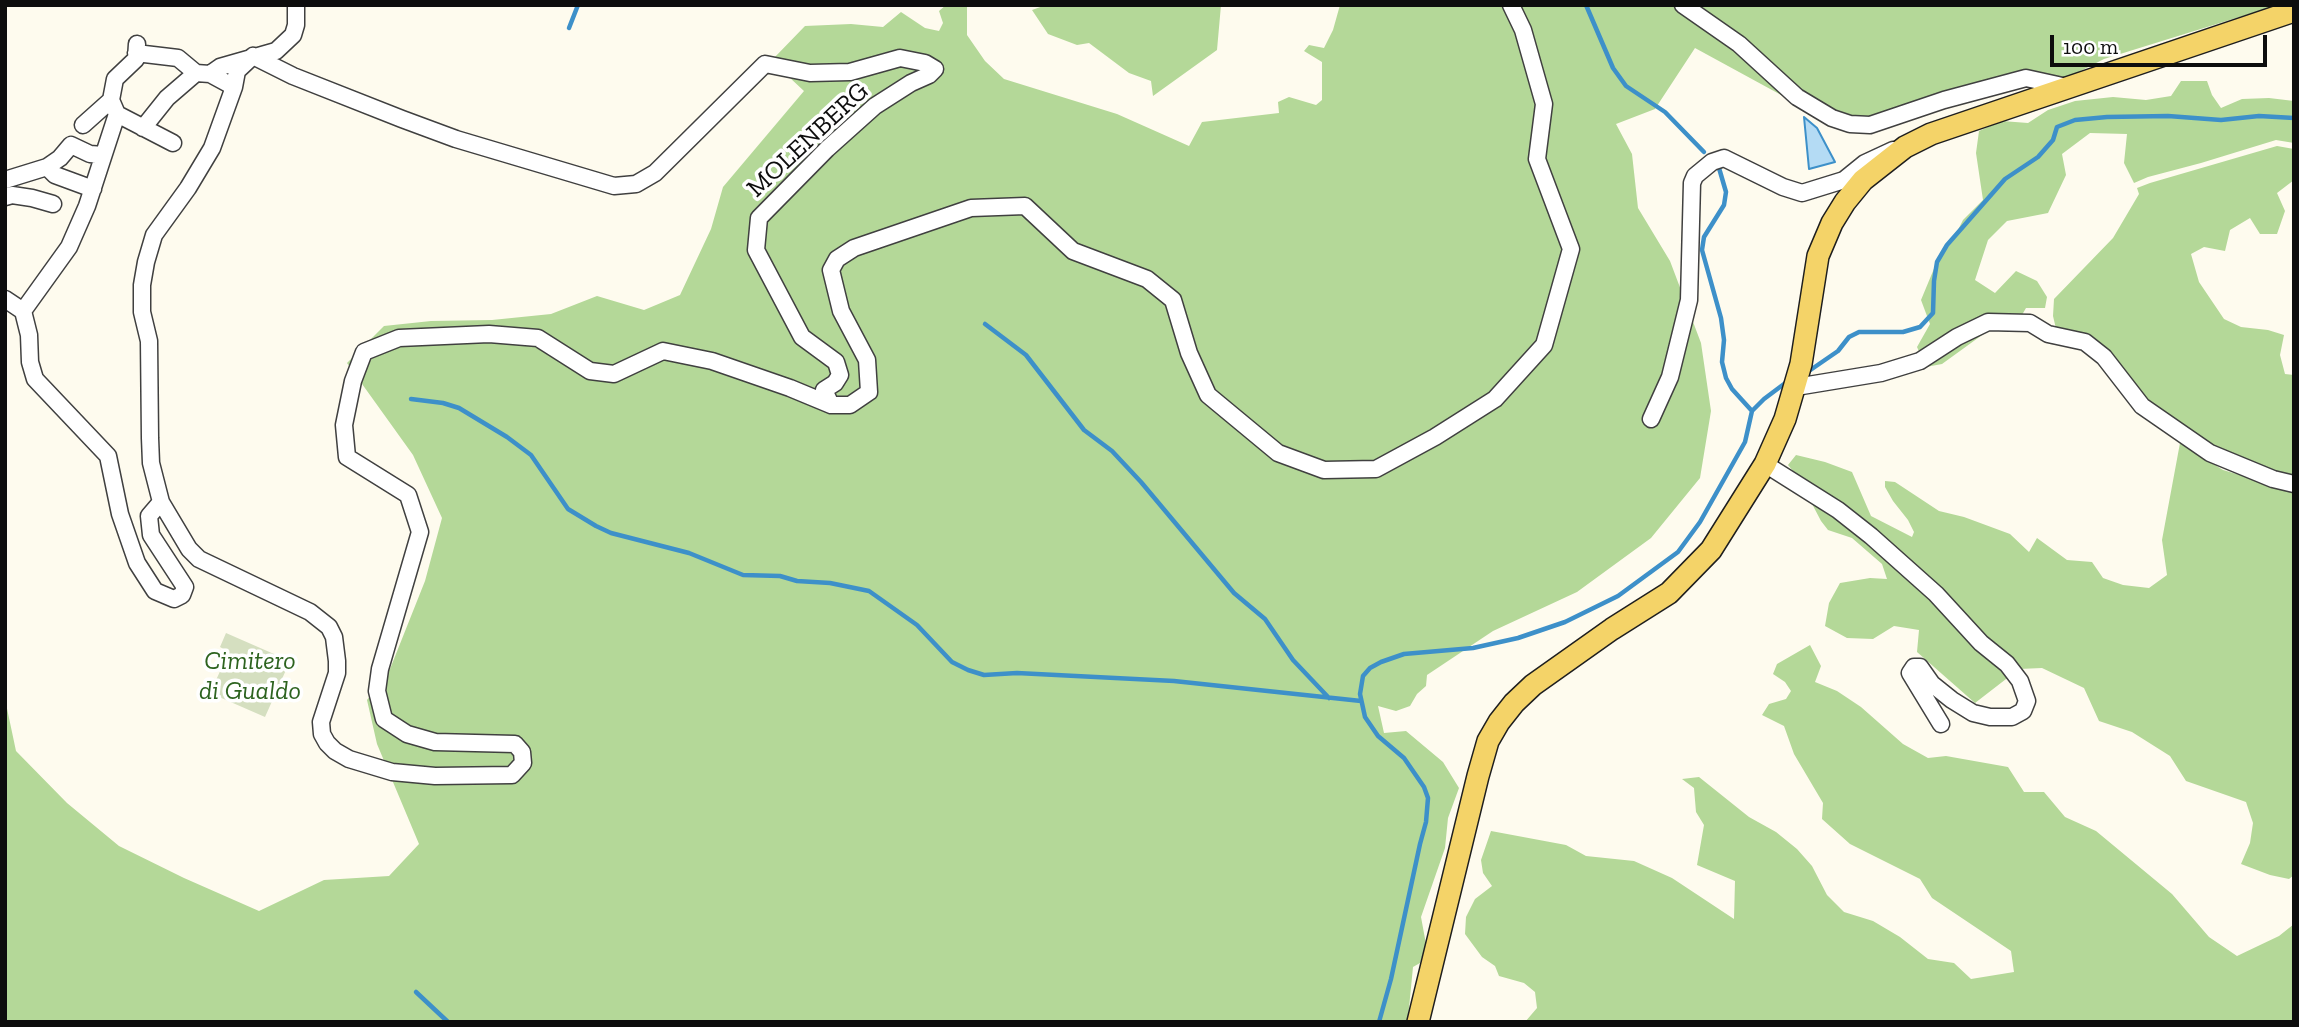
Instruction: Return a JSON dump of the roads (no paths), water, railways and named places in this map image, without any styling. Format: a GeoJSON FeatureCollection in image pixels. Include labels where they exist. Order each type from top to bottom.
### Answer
{"type":"FeatureCollection","features":[{"type":"Feature","properties":{"kind":"main road"},"geometry":{"type":"LineString","coordinates":[[1418,1022],[1478,776],[1489,741],[1499,722],[1533,685],[1612,629],[1669,593],[1711,550],[1765,464],[1798,377],[1818,256],[1832,223],[1863,180],[1905,147],[1931,134],[2294,11]]}},
{"type":"Feature","properties":{"kind":"street"},"geometry":{"type":"LineString","coordinates":[[144,128],[167,98],[203,73],[276,51],[293,35],[296,5]]}},
{"type":"Feature","properties":{"kind":"street"},"geometry":{"type":"LineString","coordinates":[[254,56],[237,71],[212,148],[188,188],[154,235],[146,262],[142,285],[142,312],[149,341],[150,451],[161,502],[189,549],[199,559],[310,612],[329,627],[337,650],[337,673],[321,722],[322,734],[335,751],[369,766],[417,775],[507,775],[517,772],[523,763],[522,752],[515,744],[435,741],[407,734],[384,719],[377,691],[380,668],[420,532],[408,495],[347,457],[344,425],[353,381],[364,352],[399,338],[489,334],[538,338],[590,370],[614,374],[663,351],[712,361],[831,405],[850,405],[869,392],[867,360],[841,312],[831,270],[837,259],[853,248],[971,208],[1024,205],[1073,251],[1147,279],[1173,300],[1189,353],[1208,395],[1278,453],[1324,470],[1376,469],[1496,399],[1544,345],[1572,249],[1537,159],[1544,104],[1523,30],[1511,5]]}},
{"type":"Feature","properties":{"kind":"street"},"geometry":{"type":"LineString","coordinates":[[1683,5],[1739,44],[1797,97],[1832,118],[1850,124],[1870,125],[1944,100],[2026,79],[2069,88]]}},
{"type":"Feature","properties":{"kind":"street"},"geometry":{"type":"LineString","coordinates":[[23,311],[69,247],[93,189],[103,155],[114,107],[116,79],[136,59],[137,48],[178,58],[234,87]]}},
{"type":"Feature","properties":{"kind":"street","name":"MOLENBERG"},"geometry":{"type":"LineString","coordinates":[[254,56],[293,76],[456,139],[614,187],[636,184],[655,173],[765,64],[810,73],[850,72],[900,58],[925,63],[935,69],[875,106],[827,149],[759,218],[756,250],[802,337],[836,362],[840,375],[835,383],[824,390],[831,405]]}},
{"type":"Feature","properties":{"kind":"street"},"geometry":{"type":"LineString","coordinates":[[83,125],[114,107]]}},
{"type":"Feature","properties":{"kind":"street"},"geometry":{"type":"LineString","coordinates":[[114,107],[144,128],[173,143]]}},
{"type":"Feature","properties":{"kind":"street"},"geometry":{"type":"LineString","coordinates":[[5,180],[47,167],[60,158],[73,143],[90,154],[103,155]]}},
{"type":"Feature","properties":{"kind":"street"},"geometry":{"type":"LineString","coordinates":[[1651,419],[1670,377],[1689,300],[1692,183],[1695,176],[1712,162],[1724,158],[1783,187],[1802,193],[1844,180],[1882,153],[1905,147]]}},
{"type":"Feature","properties":{"kind":"street"},"geometry":{"type":"LineString","coordinates":[[47,167],[55,174],[93,189]]}},
{"type":"Feature","properties":{"kind":"street"},"geometry":{"type":"LineString","coordinates":[[5,197],[12,195],[53,204]]}},
{"type":"Feature","properties":{"kind":"street"},"geometry":{"type":"LineString","coordinates":[[5,299],[23,311],[35,379],[108,456],[120,514],[137,563],[155,591],[174,598],[182,595],[185,587],[151,535],[149,516],[161,502]]}},
{"type":"Feature","properties":{"kind":"street"},"geometry":{"type":"LineString","coordinates":[[1798,377],[1881,373],[1920,361],[1957,337],[1988,322],[2030,323],[2048,334],[2085,342],[2104,357],[2143,406],[2210,453],[2273,479],[2294,484]]}},
{"type":"Feature","properties":{"kind":"street"},"geometry":{"type":"LineString","coordinates":[[1765,464],[1838,510],[1871,536],[1936,594],[1981,643],[2007,664],[2020,681],[2027,701],[2023,711],[2012,717],[1990,717],[1973,713],[1952,700],[1932,684],[1920,667],[1914,667],[1910,673],[1941,724]]}},
{"type":"Feature","properties":{"kind":"water"},"geometry":{"type":"Polygon","coordinates":[[[1804,117],[1817,128],[1835,162],[1809,169],[1804,117]]]}},
{"type":"Feature","properties":{"kind":"waterway"},"geometry":{"type":"LineString","coordinates":[[569,28],[578,5]]}},
{"type":"Feature","properties":{"kind":"waterway"},"geometry":{"type":"LineString","coordinates":[[1586,5],[1613,68],[1626,86],[1665,112],[1704,152]]}},
{"type":"Feature","properties":{"kind":"waterway"},"geometry":{"type":"LineString","coordinates":[[1806,373],[1838,351],[1849,337],[1859,332],[1903,332],[1920,327],[1933,313],[1937,262],[1947,245],[2005,179],[2038,157],[2053,140],[2057,127],[2075,120],[2107,117],[2168,116],[2221,120],[2259,116],[2294,118]]}},
{"type":"Feature","properties":{"kind":"waterway"},"geometry":{"type":"LineString","coordinates":[[1719,168],[1726,192],[1724,205],[1704,237],[1702,250],[1721,318],[1724,340],[1722,362],[1726,378],[1752,411]]}},
{"type":"Feature","properties":{"kind":"waterway"},"geometry":{"type":"LineString","coordinates":[[985,324],[1026,355],[1084,430],[1112,451],[1141,482],[1234,593],[1265,619],[1293,660],[1329,698]]}},
{"type":"Feature","properties":{"kind":"waterway"},"geometry":{"type":"LineString","coordinates":[[1379,1022],[1426,822],[1428,798],[1424,787],[1404,758],[1378,736],[1365,717],[1360,694],[1363,676],[1381,662],[1404,654],[1473,648],[1518,638],[1565,622],[1618,596],[1678,552],[1700,522],[1745,442],[1752,411],[1788,381]]}},
{"type":"Feature","properties":{"kind":"waterway"},"geometry":{"type":"LineString","coordinates":[[411,399],[459,408],[507,437],[531,455],[568,509],[596,526],[611,533],[689,553],[743,575],[780,576],[797,581],[830,583],[869,591],[917,625],[952,662],[968,670],[984,675],[1017,673],[1174,681],[1361,701]]}},
{"type":"Feature","properties":{"kind":"waterway"},"geometry":{"type":"LineString","coordinates":[[416,992],[448,1022]]}},
{"type":"Feature","properties":{"kind":"park label","name":"Cimitero di Gualdo"},"geometry":{"type":"Point","coordinates":[250,677]}}]}
